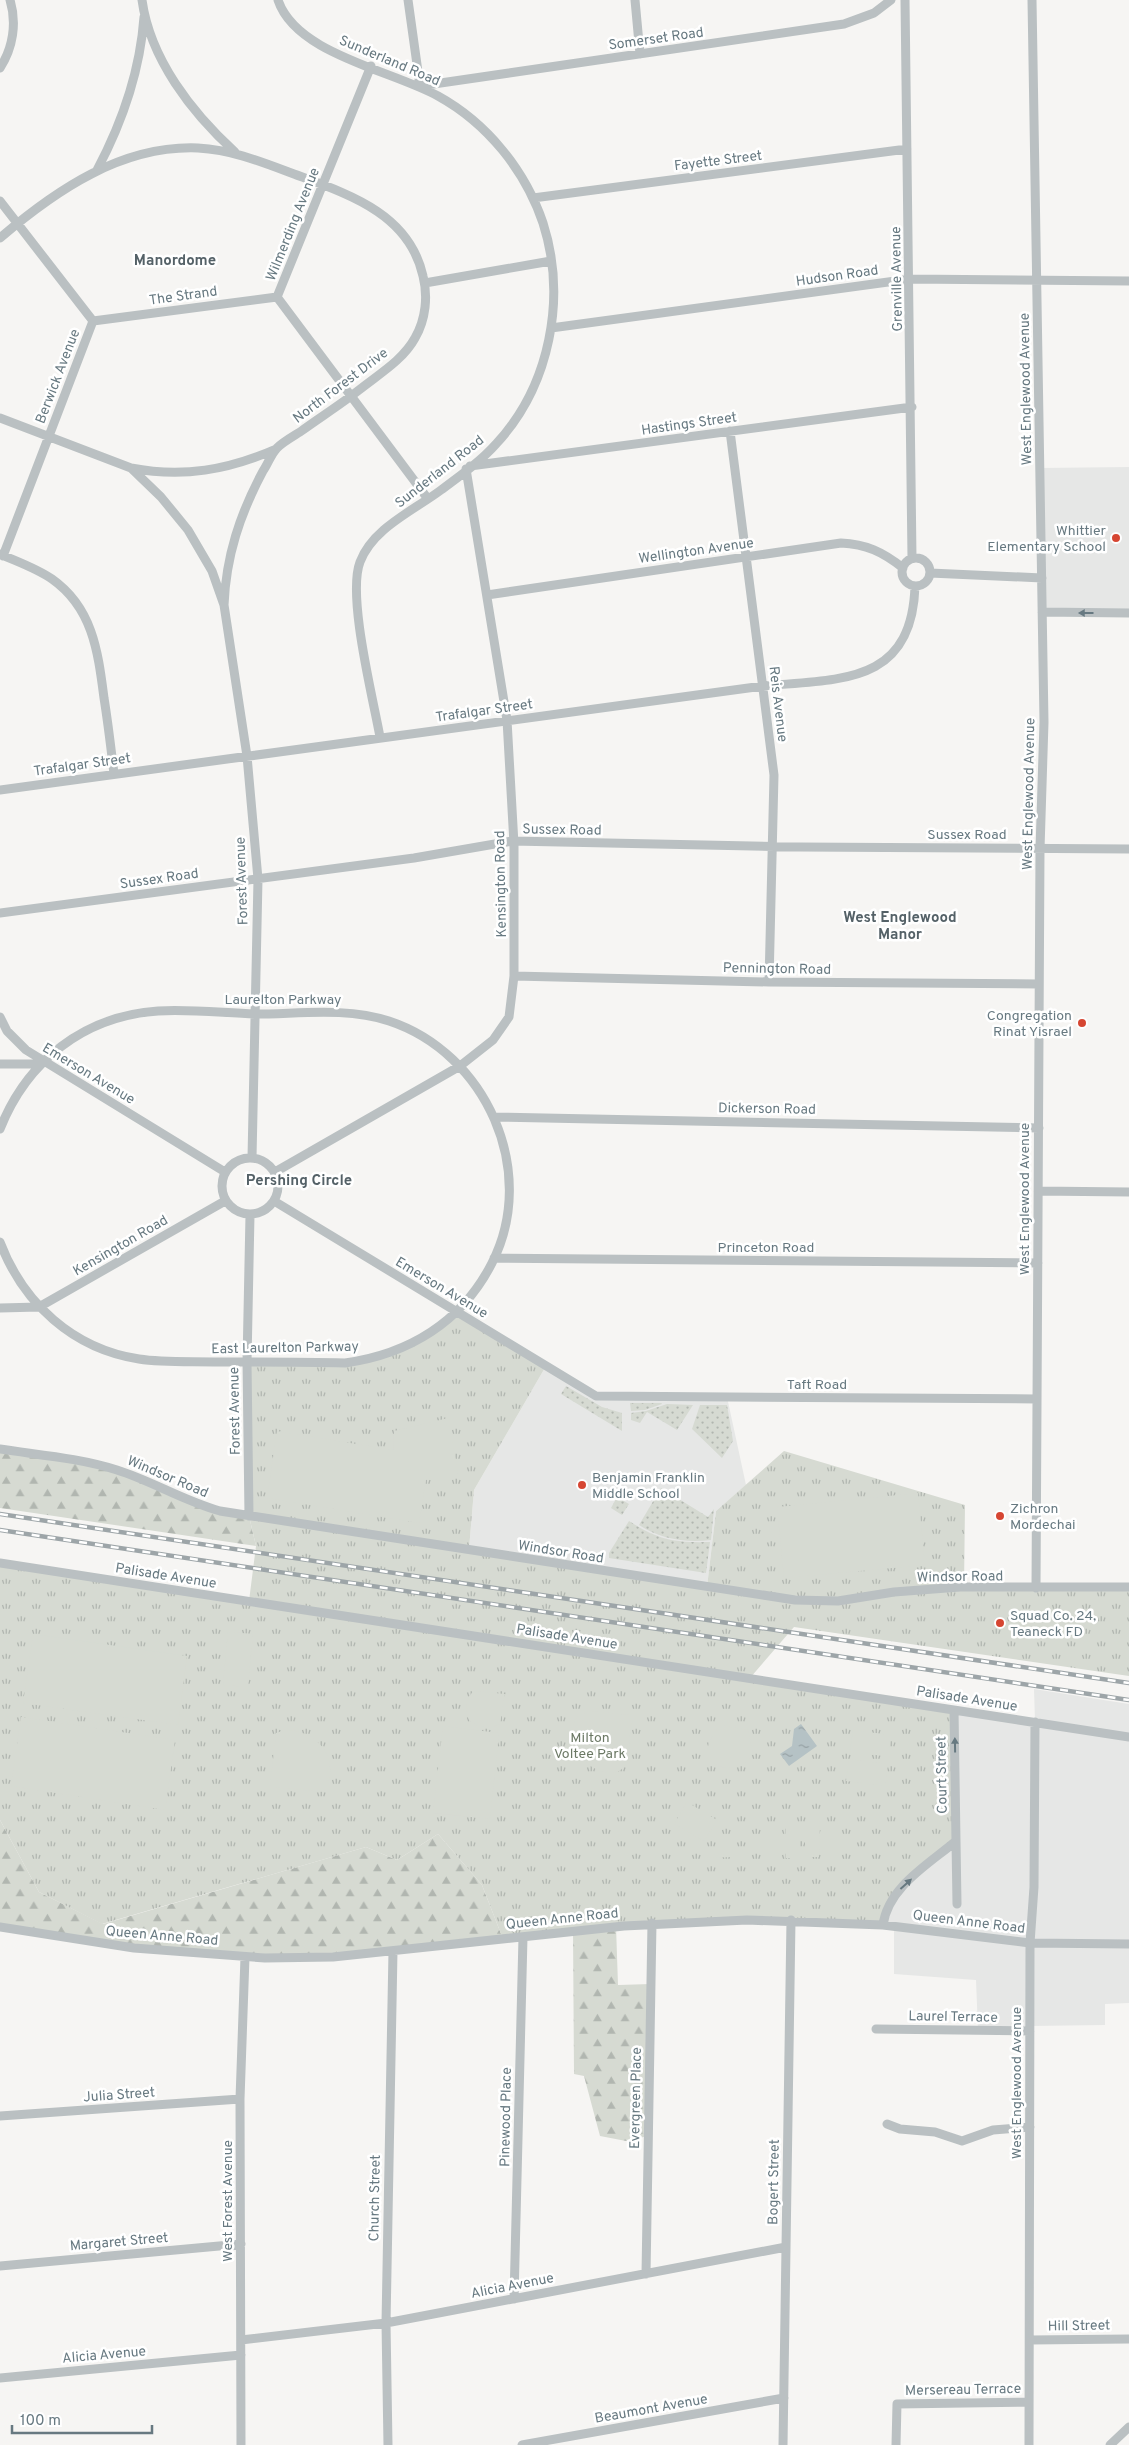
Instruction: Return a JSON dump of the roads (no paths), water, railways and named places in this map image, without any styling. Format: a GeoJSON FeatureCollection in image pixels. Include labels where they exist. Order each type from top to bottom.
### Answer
{"type":"FeatureCollection","features":[{"type":"Feature","properties":{"kind":"street"},"geometry":{"type":"LineString","coordinates":[[0,68],[10,48],[13,33],[10,0]]}},
{"type":"Feature","properties":{"kind":"street"},"geometry":{"type":"LineString","coordinates":[[0,238],[17,223],[97,170],[114,139],[133,85],[142,34],[144,11],[142,0]]}},
{"type":"Feature","properties":{"kind":"street","name":"Sunderland Road"},"geometry":{"type":"LineString","coordinates":[[278,0],[286,16],[304,36],[326,48],[420,86],[457,108],[493,139],[508,157],[533,198],[543,223],[551,261],[554,295],[551,328],[540,371],[521,410],[495,445],[428,499],[373,539],[359,563],[356,576],[356,602],[380,737]]}},
{"type":"Feature","properties":{"kind":"street"},"geometry":{"type":"LineString","coordinates":[[408,0],[420,86]]}},
{"type":"Feature","properties":{"kind":"street"},"geometry":{"type":"LineString","coordinates":[[635,0],[640,54]]}},
{"type":"Feature","properties":{"kind":"street","name":"Somerset Road"},"geometry":{"type":"LineString","coordinates":[[420,86],[844,24],[874,13],[891,0]]}},
{"type":"Feature","properties":{"kind":"street","name":"Grenville Avenue"},"geometry":{"type":"LineString","coordinates":[[905,0],[912,406],[912,558]]}},
{"type":"Feature","properties":{"kind":"street","name":"West Englewood Avenue"},"geometry":{"type":"LineString","coordinates":[[1032,0],[1044,722],[1040,848],[1036,1588]]}},
{"type":"Feature","properties":{"kind":"street","name":"North Forest Drive"},"geometry":{"type":"LineString","coordinates":[[144,11],[162,58],[174,80],[204,121],[235,152]]}},
{"type":"Feature","properties":{"kind":"street","name":"Wilmerding Avenue"},"geometry":{"type":"LineString","coordinates":[[371,66],[277,297],[428,499]]}},
{"type":"Feature","properties":{"kind":"street","name":"North Forest Drive"},"geometry":{"type":"LineString","coordinates":[[97,170],[135,156],[167,149],[190,148],[235,152],[323,184],[372,206],[398,227],[415,252],[425,283],[425,309],[422,322],[412,343],[398,360],[276,449],[233,465],[203,471],[172,474],[131,468]]}},
{"type":"Feature","properties":{"kind":"street","name":"Fayette Street"},"geometry":{"type":"LineString","coordinates":[[533,198],[908,149]]}},
{"type":"Feature","properties":{"kind":"street","name":"Berwick Avenue"},"geometry":{"type":"LineString","coordinates":[[0,201],[93,321],[1,555]]}},
{"type":"Feature","properties":{"kind":"street"},"geometry":{"type":"LineString","coordinates":[[425,283],[551,261]]}},
{"type":"Feature","properties":{"kind":"street","name":"Hudson Road"},"geometry":{"type":"LineString","coordinates":[[551,328],[910,279],[1129,281]]}},
{"type":"Feature","properties":{"kind":"street","name":"The Strand"},"geometry":{"type":"LineString","coordinates":[[93,321],[277,297]]}},
{"type":"Feature","properties":{"kind":"street","name":"Hastings Street"},"geometry":{"type":"LineString","coordinates":[[468,468],[912,406]]}},
{"type":"Feature","properties":{"kind":"street"},"geometry":{"type":"LineString","coordinates":[[0,418],[131,468],[161,497],[188,530],[212,571],[224,605]]}},
{"type":"Feature","properties":{"kind":"street","name":"Reis Avenue"},"geometry":{"type":"LineString","coordinates":[[730,431],[774,775],[769,982]]}},
{"type":"Feature","properties":{"kind":"street","name":"North Forest Drive"},"geometry":{"type":"LineString","coordinates":[[224,605],[228,561],[233,540],[251,494],[276,449]]}},
{"type":"Feature","properties":{"kind":"street","name":"Kensington Road"},"geometry":{"type":"LineString","coordinates":[[275,1172],[460,1066],[493,1040],[509,1017],[514,976],[514,841],[507,720],[468,468]]}},
{"type":"Feature","properties":{"kind":"street","name":"Wellington Avenue"},"geometry":{"type":"LineString","coordinates":[[487,595],[841,543],[854,543],[880,551],[903,568]]}},
{"type":"Feature","properties":{"kind":"street"},"geometry":{"type":"LineString","coordinates":[[1,555],[37,570],[54,580],[73,599],[87,620],[98,650],[114,774]]}},
{"type":"Feature","properties":{"kind":"street"},"geometry":{"type":"LineString","coordinates":[[912,558],[925,562],[930,573],[926,582],[916,586],[905,581],[903,568],[912,558]]}},
{"type":"Feature","properties":{"kind":"street"},"geometry":{"type":"LineString","coordinates":[[930,573],[1042,578]]}},
{"type":"Feature","properties":{"kind":"street","name":"Trafalgar Street"},"geometry":{"type":"LineString","coordinates":[[0,790],[763,686],[846,678],[872,669],[884,661],[903,640],[913,616],[916,586]]}},
{"type":"Feature","properties":{"kind":"street","name":"Forest Avenue"},"geometry":{"type":"LineString","coordinates":[[224,605],[247,756],[258,879],[252,1158]]}},
{"type":"Feature","properties":{"kind":"street"},"geometry":{"type":"LineString","coordinates":[[1042,612],[1129,613]]}},
{"type":"Feature","properties":{"kind":"street","name":"Sussex Road"},"geometry":{"type":"LineString","coordinates":[[0,914],[414,858],[514,841],[772,847],[1129,849]]}},
{"type":"Feature","properties":{"kind":"street","name":"Pennington Road"},"geometry":{"type":"LineString","coordinates":[[514,976],[769,982],[1039,984]]}},
{"type":"Feature","properties":{"kind":"street","name":"Laurelton Parkway"},"geometry":{"type":"LineString","coordinates":[[0,1129],[16,1094],[42,1062],[64,1043],[82,1032],[119,1017],[161,1011],[255,1014],[352,1013],[390,1021],[416,1033],[446,1052],[460,1066],[481,1093],[494,1117]]}},
{"type":"Feature","properties":{"kind":"street","name":"Emerson Avenue"},"geometry":{"type":"LineString","coordinates":[[0,1017],[17,1042],[42,1062],[226,1172]]}},
{"type":"Feature","properties":{"kind":"street"},"geometry":{"type":"LineString","coordinates":[[0,1064],[42,1062]]}},
{"type":"Feature","properties":{"kind":"street","name":"Dickerson Road"},"geometry":{"type":"LineString","coordinates":[[494,1117],[1039,1128]]}},
{"type":"Feature","properties":{"kind":"street","name":"East Laurelton Parkway"},"geometry":{"type":"LineString","coordinates":[[0,1242],[14,1274],[39,1307],[76,1336],[121,1356],[157,1361],[345,1363],[375,1358],[401,1350],[420,1340],[457,1312],[473,1294],[494,1258],[506,1222],[509,1180],[507,1159],[494,1117]]}},
{"type":"Feature","properties":{"kind":"street"},"geometry":{"type":"LineString","coordinates":[[252,1158],[263,1161],[275,1172],[279,1186],[274,1201],[266,1210],[250,1215],[236,1211],[225,1201],[221,1187],[226,1172],[236,1162],[252,1158]]}},
{"type":"Feature","properties":{"kind":"street"},"geometry":{"type":"LineString","coordinates":[[1038,1191],[1129,1192]]}},
{"type":"Feature","properties":{"kind":"street","name":"Kensington Road"},"geometry":{"type":"LineString","coordinates":[[0,1308],[26,1309],[39,1307],[225,1201]]}},
{"type":"Feature","properties":{"kind":"street","name":"Emerson Avenue"},"geometry":{"type":"LineString","coordinates":[[274,1201],[596,1396]]}},
{"type":"Feature","properties":{"kind":"street","name":"Forest Avenue"},"geometry":{"type":"LineString","coordinates":[[249,1516],[247,1362],[250,1215]]}},
{"type":"Feature","properties":{"kind":"street","name":"Princeton Road"},"geometry":{"type":"LineString","coordinates":[[494,1258],[1038,1263]]}},
{"type":"Feature","properties":{"kind":"street","name":"Taft Road"},"geometry":{"type":"LineString","coordinates":[[596,1396],[1037,1400]]}},
{"type":"Feature","properties":{"kind":"street","name":"Windsor Road"},"geometry":{"type":"LineString","coordinates":[[0,1449],[69,1459],[117,1470],[198,1505],[249,1516],[795,1600],[838,1601],[941,1588],[1129,1587]]}},
{"type":"Feature","properties":{"kind":"street","name":"Palisade Avenue"},"geometry":{"type":"LineString","coordinates":[[0,1562],[1129,1738]]}},
{"type":"Feature","properties":{"kind":"street","name":"Court Street"},"geometry":{"type":"LineString","coordinates":[[954,1710],[957,1904]]}},
{"type":"Feature","properties":{"kind":"street","name":"West Englewood Avenue"},"geometry":{"type":"LineString","coordinates":[[1029,2445],[1030,1942],[1034,1887],[1035,1722]]}},
{"type":"Feature","properties":{"kind":"street"},"geometry":{"type":"LineString","coordinates":[[883,1925],[884,1913],[894,1896],[956,1840]]}},
{"type":"Feature","properties":{"kind":"street","name":"Queen Anne Road"},"geometry":{"type":"LineString","coordinates":[[0,1927],[117,1946],[245,1957],[333,1957],[652,1923],[791,1920],[883,1925],[1030,1942],[1129,1944]]}},
{"type":"Feature","properties":{"kind":"street","name":"Bogert Street"},"geometry":{"type":"LineString","coordinates":[[783,2445],[791,1920]]}},
{"type":"Feature","properties":{"kind":"street","name":"Evergreen Place"},"geometry":{"type":"LineString","coordinates":[[646,2274],[652,1923]]}},
{"type":"Feature","properties":{"kind":"street","name":"Pinewood Place"},"geometry":{"type":"LineString","coordinates":[[514,2298],[523,1936]]}},
{"type":"Feature","properties":{"kind":"street","name":"Church Street"},"geometry":{"type":"LineString","coordinates":[[388,2445],[386,2323],[393,1951]]}},
{"type":"Feature","properties":{"kind":"street","name":"West Forest Avenue"},"geometry":{"type":"LineString","coordinates":[[241,2445],[240,2099],[245,1957]]}},
{"type":"Feature","properties":{"kind":"street","name":"Laurel Terrace"},"geometry":{"type":"LineString","coordinates":[[876,2029],[1030,2031]]}},
{"type":"Feature","properties":{"kind":"street","name":"Julia Street"},"geometry":{"type":"LineString","coordinates":[[0,2116],[240,2099]]}},
{"type":"Feature","properties":{"kind":"street"},"geometry":{"type":"LineString","coordinates":[[887,2124],[900,2129],[935,2132],[962,2141],[993,2130],[1030,2127]]}},
{"type":"Feature","properties":{"kind":"street","name":"Margaret Street"},"geometry":{"type":"LineString","coordinates":[[0,2266],[240,2244]]}},
{"type":"Feature","properties":{"kind":"street","name":"Alicia Avenue"},"geometry":{"type":"LineString","coordinates":[[241,2340],[386,2323],[786,2247]]}},
{"type":"Feature","properties":{"kind":"street","name":"Hill Street"},"geometry":{"type":"LineString","coordinates":[[1030,2340],[1129,2339]]}},
{"type":"Feature","properties":{"kind":"street","name":"Alicia Avenue"},"geometry":{"type":"LineString","coordinates":[[0,2378],[241,2355]]}},
{"type":"Feature","properties":{"kind":"street","name":"Beaumont Avenue"},"geometry":{"type":"LineString","coordinates":[[522,2445],[784,2398]]}},
{"type":"Feature","properties":{"kind":"street","name":"Mersereau Terrace"},"geometry":{"type":"LineString","coordinates":[[896,2445],[897,2404],[1029,2402]]}},
{"type":"Feature","properties":{"kind":"street"},"geometry":{"type":"LineString","coordinates":[[1110,2445],[1129,2427]]}},
{"type":"Feature","properties":{"kind":"water"},"geometry":{"type":"Polygon","coordinates":[[[801,1724],[817,1746],[789,1766],[780,1754],[792,1746],[794,1729],[801,1724]]]}},
{"type":"Feature","properties":{"kind":"railway"},"geometry":{"type":"LineString","coordinates":[[0,1514],[1129,1683]]}},
{"type":"Feature","properties":{"kind":"railway"},"geometry":{"type":"LineString","coordinates":[[0,1530],[1129,1700]]}},
{"type":"Feature","properties":{"kind":"place","name":"Whittier Elementary School"},"geometry":{"type":"Point","coordinates":[1116,538]}},
{"type":"Feature","properties":{"kind":"place","name":"Congregation Rinat Yisrael"},"geometry":{"type":"Point","coordinates":[1082,1023]}},
{"type":"Feature","properties":{"kind":"place","name":"Benjamin Franklin Middle School"},"geometry":{"type":"Point","coordinates":[582,1485]}},
{"type":"Feature","properties":{"kind":"place","name":"Zichron Mordechai"},"geometry":{"type":"Point","coordinates":[1000,1516]}},
{"type":"Feature","properties":{"kind":"place","name":"Squad Co. 24, Teaneck FD"},"geometry":{"type":"Point","coordinates":[1000,1623]}},
{"type":"Feature","properties":{"kind":"district","name":"Manordome"},"geometry":{"type":"Point","coordinates":[175,260]}},
{"type":"Feature","properties":{"kind":"district","name":"West Englewood Manor"},"geometry":{"type":"Point","coordinates":[900,926]}},
{"type":"Feature","properties":{"kind":"district","name":"Pershing Circle"},"geometry":{"type":"Point","coordinates":[299,1180]}},
{"type":"Feature","properties":{"kind":"park label","name":"Milton Voltee Park"},"geometry":{"type":"Point","coordinates":[590,1745]}}]}
